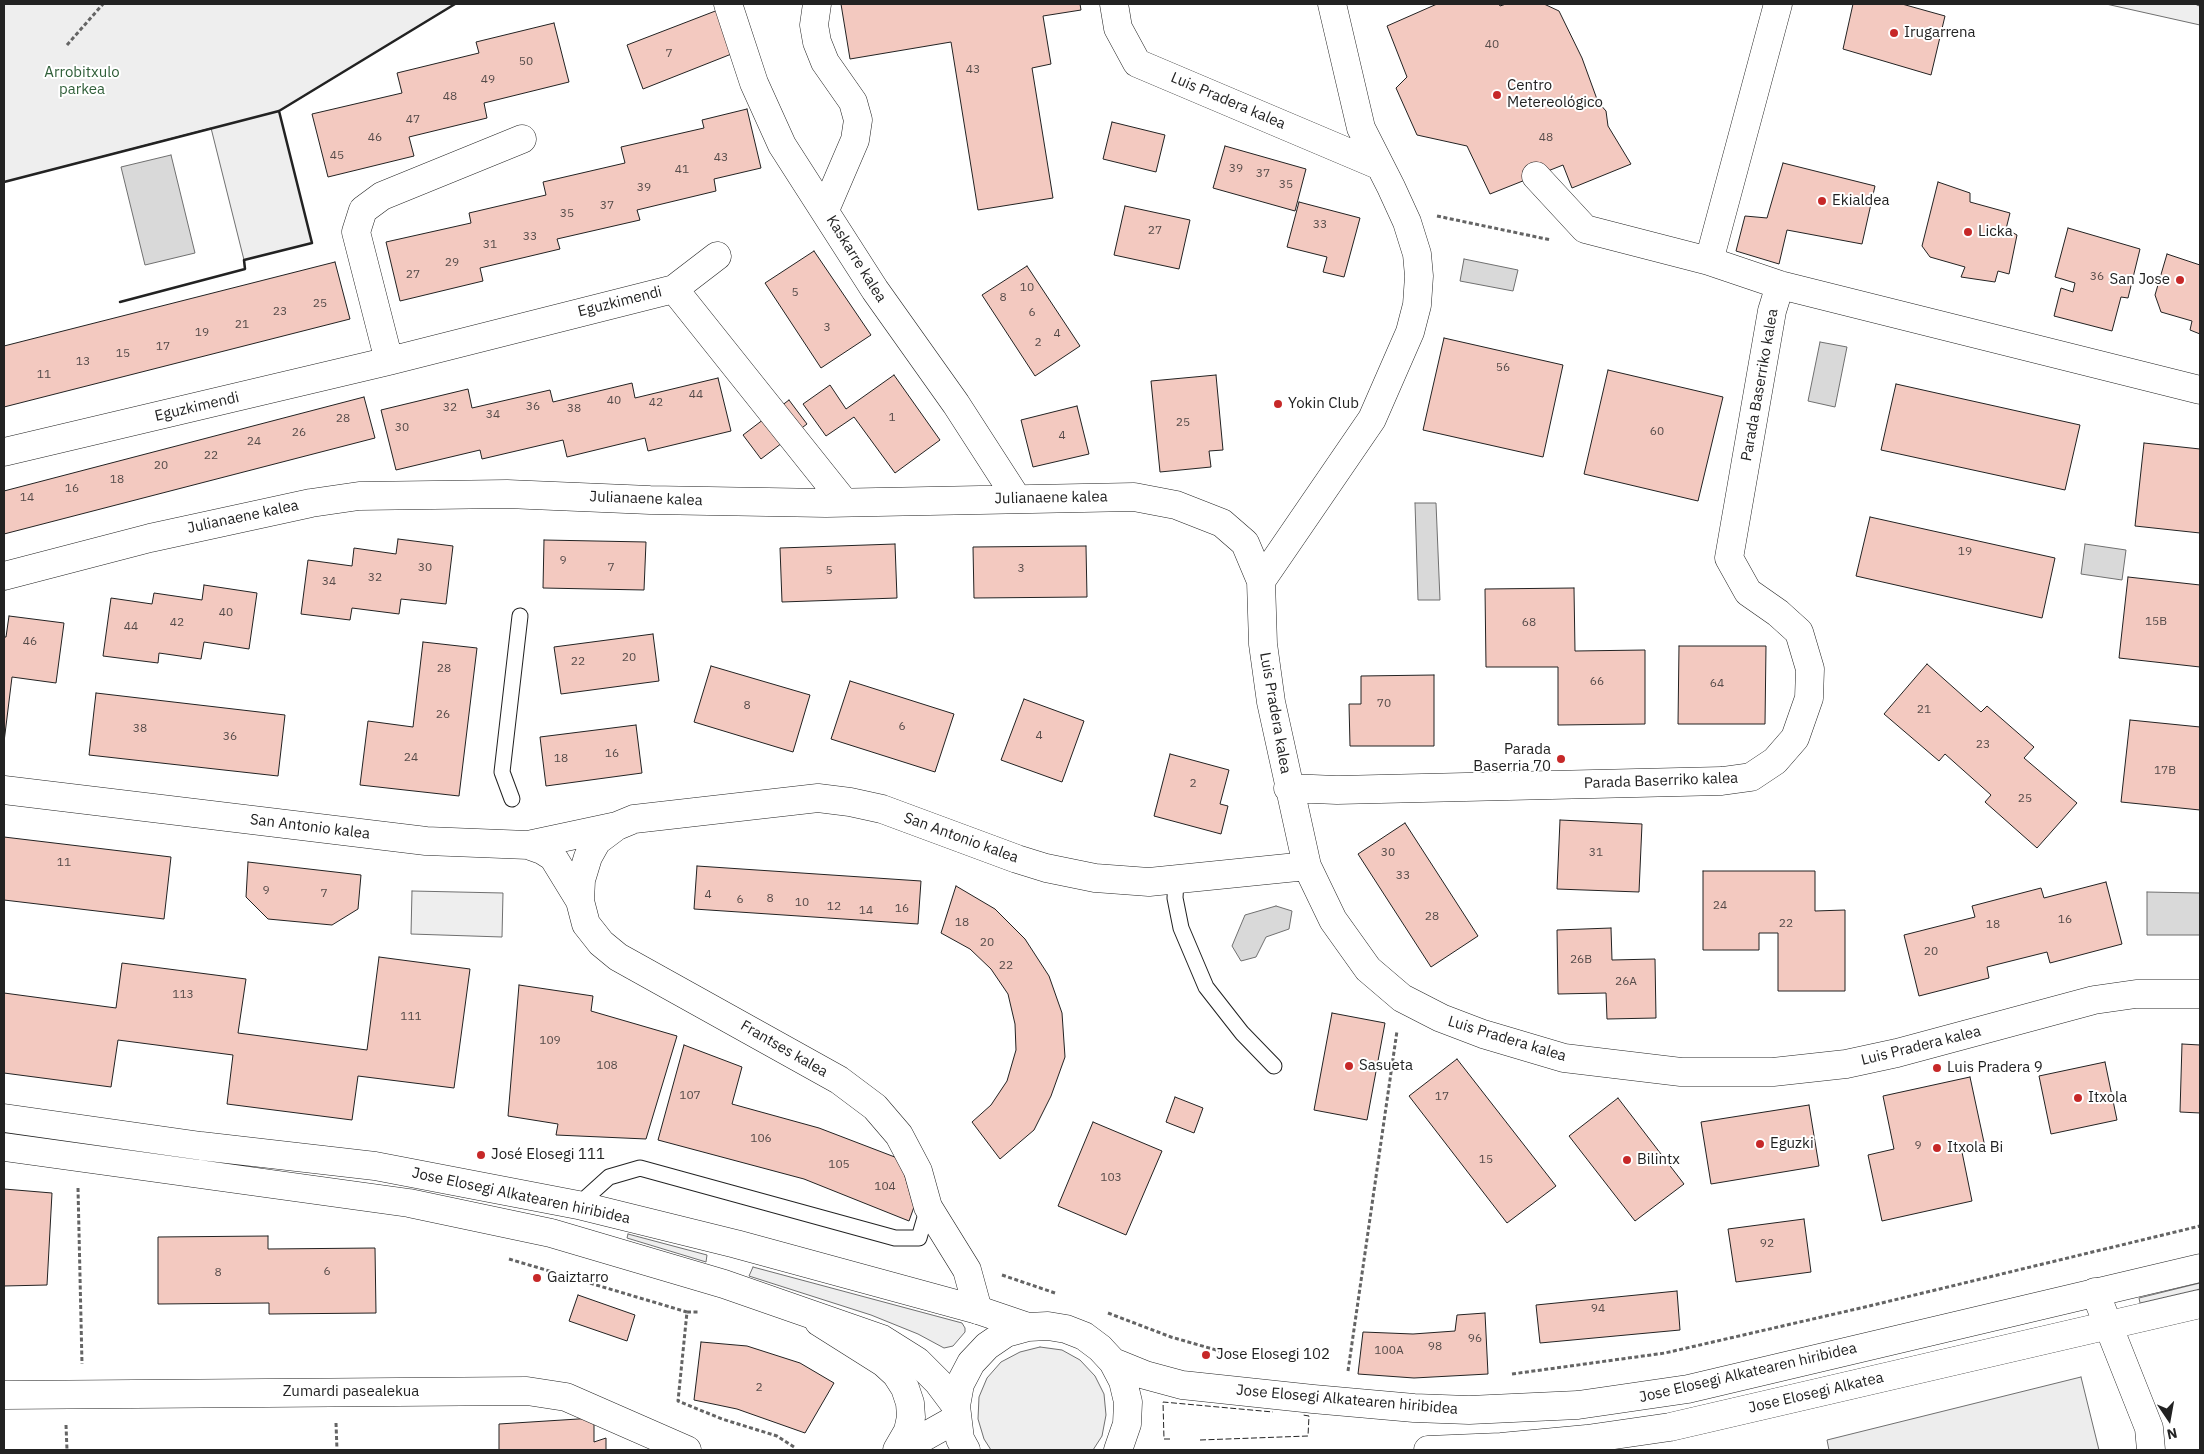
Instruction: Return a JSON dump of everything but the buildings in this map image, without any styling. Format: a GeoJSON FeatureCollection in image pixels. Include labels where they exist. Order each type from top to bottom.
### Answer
{"type":"FeatureCollection","features":[{"type":"Feature","properties":{"kind":"street","name":"Kaskarre kalea"},"geometry":{"type":"LineString","coordinates":[[728,4],[754,83],[782,145],[875,290],[956,404],[1016,498]]}},
{"type":"Feature","properties":{"kind":"street"},"geometry":{"type":"LineString","coordinates":[[818,4],[814,25],[817,42],[825,62],[853,102],[858,120],[856,140],[825,210]]}},
{"type":"Feature","properties":{"kind":"street","name":"Luis Pradera kalea"},"geometry":{"type":"LineString","coordinates":[[1114,4],[1118,28],[1137,63],[1378,165]]}},
{"type":"Feature","properties":{"kind":"street"},"geometry":{"type":"LineString","coordinates":[[1261,580],[1372,419],[1410,332],[1418,305],[1419,276],[1417,254],[1400,208],[1361,128],[1332,4]]}},
{"type":"Feature","properties":{"kind":"street"},"geometry":{"type":"LineString","coordinates":[[1709,262],[1778,4]]}},
{"type":"Feature","properties":{"kind":"street"},"geometry":{"type":"LineString","coordinates":[[389,361],[356,232],[363,210],[382,196],[522,139]]}},
{"type":"Feature","properties":{"kind":"street"},"geometry":{"type":"LineString","coordinates":[[1536,176],[1585,229],[1709,262],[1780,285],[2200,390]]}},
{"type":"Feature","properties":{"kind":"street"},"geometry":{"type":"LineString","coordinates":[[674,289],[717,256]]}},
{"type":"Feature","properties":{"kind":"street","name":"Parada Baserriko kalea"},"geometry":{"type":"LineString","coordinates":[[1288,788],[1337,790],[1722,781],[1751,777],[1775,761],[1795,738],[1810,698],[1810,669],[1799,632],[1778,612],[1748,592],[1729,558],[1772,311],[1780,285]]}},
{"type":"Feature","properties":{"kind":"street","name":"Eguzkimendi"},"geometry":{"type":"LineString","coordinates":[[4,452],[389,361],[674,289],[844,502]]}},
{"type":"Feature","properties":{"kind":"street","name":"Julianaene kalea"},"geometry":{"type":"LineString","coordinates":[[4,576],[160,536],[311,502],[359,496],[507,494],[650,500],[844,502],[1134,497],[1176,505],[1222,523],[1245,543],[1261,580]]}},
{"type":"Feature","properties":{"kind":"street","name":"Luis Pradera kalea"},"geometry":{"type":"LineString","coordinates":[[1261,580],[1262,644],[1271,702],[1288,788],[1307,866],[1333,920],[1368,969],[1402,998],[1442,1018],[1483,1034],[1564,1058],[1681,1072],[1745,1073],[1846,1064],[1897,1053],[2094,1000],[2136,994],[2200,994]]}},
{"type":"Feature","properties":{"kind":"street","name":"San Antonio kalea"},"geometry":{"type":"LineString","coordinates":[[4,790],[426,841],[528,845],[616,826],[634,819],[818,798],[882,809],[1046,868],[1104,879],[1149,882],[1307,866]]}},
{"type":"Feature","properties":{"kind":"street","name":"San Antonio kalea"},"geometry":{"type":"LineString","coordinates":[[580,901],[581,880],[588,858],[597,841],[616,826]]}},
{"type":"Feature","properties":{"kind":"street","name":"Frantses kalea"},"geometry":{"type":"LineString","coordinates":[[528,845],[542,850],[553,857],[580,901],[586,924],[600,943],[618,957],[839,1080],[875,1108],[899,1135],[914,1164],[928,1207],[967,1270],[978,1310]]}},
{"type":"Feature","properties":{"kind":"street","name":"Jose Elosegi Alkatearen hiribidea"},"geometry":{"type":"LineString","coordinates":[[4,1118],[201,1146],[375,1166],[578,1205],[736,1244],[978,1310],[1028,1327]]}},
{"type":"Feature","properties":{"kind":"street","name":"Jose Elosegi Alkatearen hiribidea"},"geometry":{"type":"LineString","coordinates":[[4,1147],[410,1204],[552,1233],[724,1284],[862,1330],[900,1348],[917,1361],[938,1382],[960,1433]]}},
{"type":"Feature","properties":{"kind":"street","name":"Jose Elosegi Alkatearen hiribidea"},"geometry":{"type":"LineString","coordinates":[[1113,1362],[1157,1379],[1211,1388],[1414,1408],[1524,1409],[1634,1398],[1688,1389],[2200,1268]]}},
{"type":"Feature","properties":{"kind":"street"},"geometry":{"type":"LineString","coordinates":[[2095,1292],[2149,1428],[2151,1450]]}},
{"type":"Feature","properties":{"kind":"street","name":"Jose Elosegi Alkatea"},"geometry":{"type":"LineString","coordinates":[[1428,1450],[1501,1448],[1587,1439],[1670,1427],[2200,1304]]}},
{"type":"Feature","properties":{"kind":"street"},"geometry":{"type":"LineString","coordinates":[[798,1310],[884,1364],[896,1374],[905,1388],[910,1403],[911,1417],[908,1431],[897,1450]]}},
{"type":"Feature","properties":{"kind":"street"},"geometry":{"type":"LineString","coordinates":[[901,1450],[960,1433],[960,1384],[971,1363],[986,1346],[1006,1334],[1028,1327],[1048,1326],[1066,1329],[1084,1336],[1100,1348],[1113,1362],[1123,1381],[1128,1402],[1127,1424],[1118,1450]]}},
{"type":"Feature","properties":{"kind":"street","name":"Zumardi pasealekua"},"geometry":{"type":"LineString","coordinates":[[4,1395],[527,1391],[566,1396],[676,1448]]}},
{"type":"Feature","properties":{"kind":"lane"},"geometry":{"type":"LineString","coordinates":[[512,799],[502,772],[520,616]]}},
{"type":"Feature","properties":{"kind":"lane"},"geometry":{"type":"LineString","coordinates":[[1176,880],[1175,898],[1181,928],[1206,988],[1242,1033],[1274,1066]]}},
{"type":"Feature","properties":{"kind":"lane"},"geometry":{"type":"LineString","coordinates":[[578,1205],[609,1177],[640,1168],[895,1238],[919,1238],[928,1207]]}},
{"type":"Feature","properties":{"kind":"path"},"geometry":{"type":"LineString","coordinates":[[67,45],[103,4]]}},
{"type":"Feature","properties":{"kind":"path"},"geometry":{"type":"LineString","coordinates":[[1400,208],[1558,242]]}},
{"type":"Feature","properties":{"kind":"path"},"geometry":{"type":"LineString","coordinates":[[1347,1375],[1402,998]]}},
{"type":"Feature","properties":{"kind":"path"},"geometry":{"type":"LineString","coordinates":[[77,1179],[83,1395]]}},
{"type":"Feature","properties":{"kind":"path"},"geometry":{"type":"LineString","coordinates":[[1506,1376],[1665,1353],[1874,1305],[2200,1226]]}},
{"type":"Feature","properties":{"kind":"path"},"geometry":{"type":"LineString","coordinates":[[503,1257],[687,1312],[678,1401],[722,1419],[777,1436],[794,1447],[794,1450]]}},
{"type":"Feature","properties":{"kind":"path"},"geometry":{"type":"LineString","coordinates":[[967,1270],[984,1262],[1004,1276],[1058,1294]]}},
{"type":"Feature","properties":{"kind":"path"},"geometry":{"type":"LineString","coordinates":[[1101,1310],[1171,1336],[1245,1358]]}},
{"type":"Feature","properties":{"kind":"green space","name":"Arrobitxulo parkea"},"geometry":{"type":"Polygon","coordinates":[[[4,4],[455,4],[279,111],[312,243],[244,260],[211,128],[4,182],[4,4]]]}},
{"type":"Feature","properties":{"kind":"green space"},"geometry":{"type":"Polygon","coordinates":[[[2106,4],[2200,4],[2200,25],[2106,4]]]}},
{"type":"Feature","properties":{"kind":"green space"},"geometry":{"type":"Polygon","coordinates":[[[412,891],[503,893],[502,937],[411,934],[412,891]]]}},
{"type":"Feature","properties":{"kind":"green space"},"geometry":{"type":"Polygon","coordinates":[[[628,1234],[707,1255],[706,1262],[627,1238],[628,1234]]]}},
{"type":"Feature","properties":{"kind":"green space"},"geometry":{"type":"Polygon","coordinates":[[[753,1267],[962,1323],[965,1332],[953,1346],[944,1348],[918,1334],[871,1315],[749,1276],[753,1267]]]}},
{"type":"Feature","properties":{"kind":"green space"},"geometry":{"type":"Polygon","coordinates":[[[2200,1283],[2200,1289],[2140,1303],[2139,1298],[2200,1283]]]}},
{"type":"Feature","properties":{"kind":"green space"},"geometry":{"type":"Polygon","coordinates":[[[1040,1347],[1062,1350],[1080,1360],[1095,1376],[1104,1394],[1106,1415],[1102,1436],[1093,1450],[991,1450],[984,1439],[978,1419],[979,1397],[987,1378],[1001,1362],[1020,1352],[1040,1347]]]}},
{"type":"Feature","properties":{"kind":"shaded area"},"geometry":{"type":"Polygon","coordinates":[[[171,155],[195,253],[145,265],[121,167],[171,155]]]}},
{"type":"Feature","properties":{"kind":"shaded area"},"geometry":{"type":"Polygon","coordinates":[[[1464,259],[1518,270],[1513,291],[1460,281],[1464,259]]]}},
{"type":"Feature","properties":{"kind":"shaded area"},"geometry":{"type":"Polygon","coordinates":[[[1820,342],[1847,347],[1835,407],[1808,401],[1820,342]]]}},
{"type":"Feature","properties":{"kind":"shaded area"},"geometry":{"type":"Polygon","coordinates":[[[1415,503],[1436,503],[1440,600],[1418,600],[1415,503]]]}},
{"type":"Feature","properties":{"kind":"shaded area"},"geometry":{"type":"Polygon","coordinates":[[[2085,544],[2126,550],[2122,580],[2081,574],[2085,544]]]}},
{"type":"Feature","properties":{"kind":"shaded area"},"geometry":{"type":"Polygon","coordinates":[[[2147,892],[2200,893],[2200,935],[2147,935],[2147,892]]]}},
{"type":"Feature","properties":{"kind":"shaded area"},"geometry":{"type":"Polygon","coordinates":[[[1276,906],[1292,911],[1289,929],[1266,937],[1256,957],[1241,961],[1232,946],[1245,915],[1276,906]]]}},
{"type":"Feature","properties":{"kind":"shaded area"},"geometry":{"type":"Polygon","coordinates":[[[2081,1377],[2099,1450],[1829,1450],[1827,1440],[2081,1377]]]}},
{"type":"Feature","properties":{"kind":"fence"},"geometry":{"type":"LineString","coordinates":[[1170,1439],[1164,1439],[1163,1402],[1273,1412]]}},
{"type":"Feature","properties":{"kind":"fence"},"geometry":{"type":"LineString","coordinates":[[1200,1440],[1308,1436],[1309,1416],[1303,1415]]}},
{"type":"Feature","properties":{"kind":"wall"},"geometry":{"type":"LineString","coordinates":[[4,182],[279,111],[455,4]]}},
{"type":"Feature","properties":{"kind":"wall"},"geometry":{"type":"LineString","coordinates":[[120,302],[245,269],[244,260],[312,243],[279,111]]}},
{"type":"Feature","properties":{"kind":"place","name":"Irugarrena"},"geometry":{"type":"Point","coordinates":[1894,33]}},
{"type":"Feature","properties":{"kind":"place","name":"Centro Metereológico"},"geometry":{"type":"Point","coordinates":[1497,95]}},
{"type":"Feature","properties":{"kind":"place","name":"Ekialdea"},"geometry":{"type":"Point","coordinates":[1822,201]}},
{"type":"Feature","properties":{"kind":"place","name":"Licka"},"geometry":{"type":"Point","coordinates":[1968,232]}},
{"type":"Feature","properties":{"kind":"place","name":"San Jose"},"geometry":{"type":"Point","coordinates":[2180,280]}},
{"type":"Feature","properties":{"kind":"place","name":"Yokin Club"},"geometry":{"type":"Point","coordinates":[1278,404]}},
{"type":"Feature","properties":{"kind":"place","name":"Parada Baserria 70"},"geometry":{"type":"Point","coordinates":[1561,759]}},
{"type":"Feature","properties":{"kind":"place","name":"Sasueta"},"geometry":{"type":"Point","coordinates":[1349,1066]}},
{"type":"Feature","properties":{"kind":"place","name":"Luis Pradera 9"},"geometry":{"type":"Point","coordinates":[1937,1068]}},
{"type":"Feature","properties":{"kind":"place","name":"Itxola"},"geometry":{"type":"Point","coordinates":[2078,1098]}},
{"type":"Feature","properties":{"kind":"place","name":"Eguzki"},"geometry":{"type":"Point","coordinates":[1760,1144]}},
{"type":"Feature","properties":{"kind":"place","name":"Itxola Bi"},"geometry":{"type":"Point","coordinates":[1937,1148]}},
{"type":"Feature","properties":{"kind":"place","name":"José Elosegi 111"},"geometry":{"type":"Point","coordinates":[481,1155]}},
{"type":"Feature","properties":{"kind":"place","name":"Bilintx"},"geometry":{"type":"Point","coordinates":[1627,1160]}},
{"type":"Feature","properties":{"kind":"place","name":"Gaiztarro"},"geometry":{"type":"Point","coordinates":[537,1278]}},
{"type":"Feature","properties":{"kind":"place","name":"Jose Elosegi 102"},"geometry":{"type":"Point","coordinates":[1206,1355]}}]}
